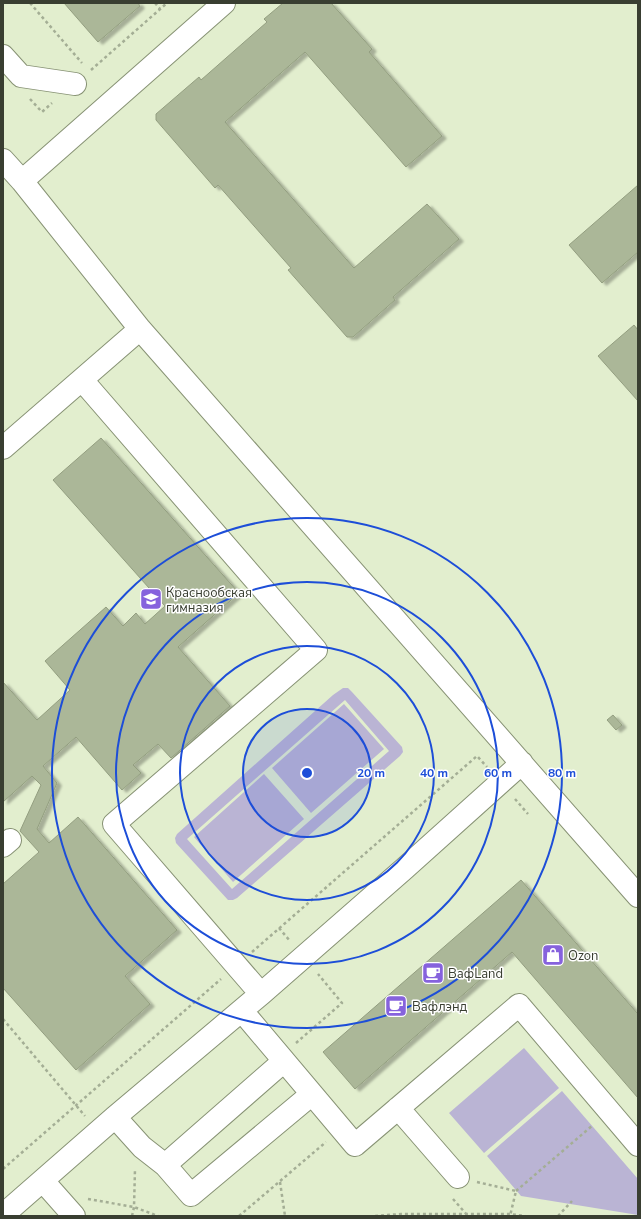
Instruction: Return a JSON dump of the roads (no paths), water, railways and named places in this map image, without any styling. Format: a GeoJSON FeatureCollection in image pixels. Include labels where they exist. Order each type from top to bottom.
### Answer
{"type":"FeatureCollection","features":[{"type":"Feature","properties":{"kind":"street"},"geometry":{"type":"LineString","coordinates":[[22,181],[224,3]]}},
{"type":"Feature","properties":{"kind":"street"},"geometry":{"type":"LineString","coordinates":[[3,56],[21,76],[82,77]]}},
{"type":"Feature","properties":{"kind":"street"},"geometry":{"type":"LineString","coordinates":[[3,160],[22,181],[140,330],[638,896]]}},
{"type":"Feature","properties":{"kind":"street"},"geometry":{"type":"LineString","coordinates":[[3,448],[140,330]]}},
{"type":"Feature","properties":{"kind":"street"},"geometry":{"type":"LineString","coordinates":[[82,380],[316,650],[114,824],[261,994]]}},
{"type":"Feature","properties":{"kind":"street"},"geometry":{"type":"LineString","coordinates":[[3,1215],[115,1117],[242,1011],[522,763]]}},
{"type":"Feature","properties":{"kind":"street"},"geometry":{"type":"LineString","coordinates":[[242,1011],[355,1145],[519,1005],[638,1145]]}},
{"type":"Feature","properties":{"kind":"street"},"geometry":{"type":"LineString","coordinates":[[165,1165],[282,1059]]}},
{"type":"Feature","properties":{"kind":"street"},"geometry":{"type":"LineString","coordinates":[[115,1117],[142,1147],[165,1165],[191,1195],[312,1094]]}},
{"type":"Feature","properties":{"kind":"street"},"geometry":{"type":"LineString","coordinates":[[398,1108],[458,1177]]}},
{"type":"Feature","properties":{"kind":"street"},"geometry":{"type":"LineString","coordinates":[[43,1181],[78,1207]]}},
{"type":"Feature","properties":{"kind":"place","name":"Краснообская гимназия"},"geometry":{"type":"Point","coordinates":[151,599]}},
{"type":"Feature","properties":{"kind":"place","name":"Ozon"},"geometry":{"type":"Point","coordinates":[553,955]}},
{"type":"Feature","properties":{"kind":"place","name":"ВафLand"},"geometry":{"type":"Point","coordinates":[433,973]}},
{"type":"Feature","properties":{"kind":"place","name":"Вафлэнд"},"geometry":{"type":"Point","coordinates":[396,1006]}}]}
